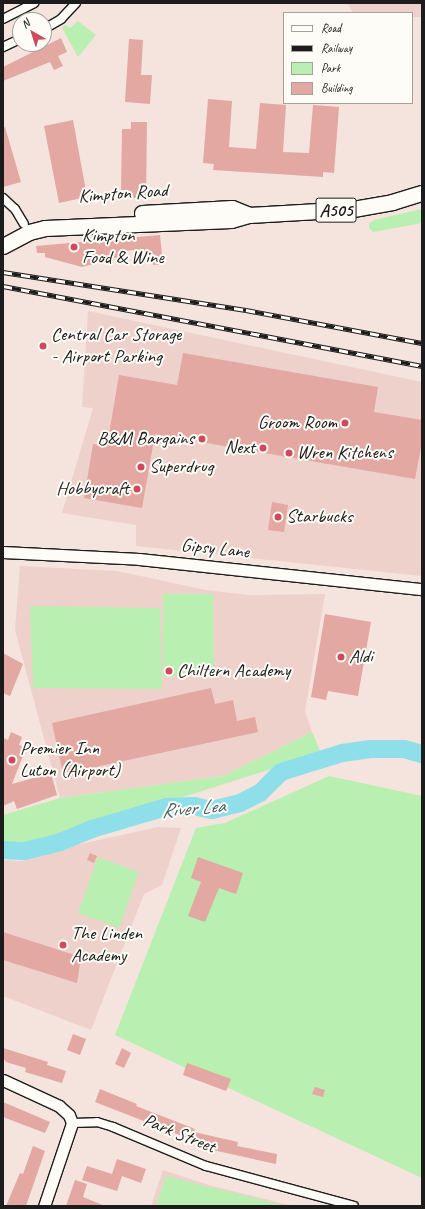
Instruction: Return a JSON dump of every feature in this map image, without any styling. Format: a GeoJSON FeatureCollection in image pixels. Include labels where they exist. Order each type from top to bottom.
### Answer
{"type":"FeatureCollection","features":[{"type":"Feature","properties":{"kind":"highway","name":"Kimpton Road"},"geometry":{"type":"LineString","coordinates":[[3,246],[29,232],[45,228],[231,220],[249,215],[353,209],[392,202],[422,193]]}},
{"type":"Feature","properties":{"kind":"highway","name":"Kimpton Road"},"geometry":{"type":"LineString","coordinates":[[3,237],[24,224],[44,220],[232,208],[249,215]]}},
{"type":"Feature","properties":{"kind":"main road","name":"Gipsy Lane"},"geometry":{"type":"LineString","coordinates":[[3,552],[146,560],[422,589]]}},
{"type":"Feature","properties":{"kind":"main road"},"geometry":{"type":"LineString","coordinates":[[3,1080],[59,1106],[69,1115],[72,1123],[44,1206]]}},
{"type":"Feature","properties":{"kind":"street"},"geometry":{"type":"LineString","coordinates":[[3,19],[34,3]]}},
{"type":"Feature","properties":{"kind":"street"},"geometry":{"type":"LineString","coordinates":[[52,24],[61,19],[76,3]]}},
{"type":"Feature","properties":{"kind":"street"},"geometry":{"type":"LineString","coordinates":[[3,198],[15,209],[24,224]]}},
{"type":"Feature","properties":{"kind":"street","name":"Park Street"},"geometry":{"type":"LineString","coordinates":[[72,1123],[97,1122],[113,1127],[206,1166],[354,1206]]}},
{"type":"Feature","properties":{"kind":"shaded area"},"geometry":{"type":"Polygon","coordinates":[[[347,3],[422,3],[422,17],[413,17],[413,12],[352,12],[347,3]]]}},
{"type":"Feature","properties":{"kind":"shaded area"},"geometry":{"type":"Polygon","coordinates":[[[88,311],[422,382],[422,576],[136,546],[136,525],[62,513],[93,408],[82,407],[88,311]]]}},
{"type":"Feature","properties":{"kind":"shaded area","name":"Chiltern Academy"},"geometry":{"type":"Polygon","coordinates":[[[20,566],[117,571],[206,590],[249,595],[325,594],[305,711],[312,732],[223,776],[60,798],[15,630],[20,566]]]}},
{"type":"Feature","properties":{"kind":"shaded area","name":"The Linden Academy"},"geometry":{"type":"Polygon","coordinates":[[[158,827],[181,828],[162,885],[144,894],[91,1030],[3,996],[3,860],[22,861],[76,845],[158,827]]]}},
{"type":"Feature","properties":{"kind":"shaded area"},"geometry":{"type":"Polygon","coordinates":[[[163,1170],[212,1186],[293,1206],[151,1206],[163,1170]]]}},
{"type":"Feature","properties":{"kind":"green space"},"geometry":{"type":"Polygon","coordinates":[[[78,21],[96,35],[78,57],[62,28],[65,25],[70,28],[78,21]]]}},
{"type":"Feature","properties":{"kind":"green space"},"geometry":{"type":"Polygon","coordinates":[[[422,209],[422,223],[373,232],[369,228],[369,224],[374,220],[422,209]]]}},
{"type":"Feature","properties":{"kind":"green space"},"geometry":{"type":"Polygon","coordinates":[[[163,594],[213,594],[214,676],[163,677],[163,594]]]}},
{"type":"Feature","properties":{"kind":"green space"},"geometry":{"type":"Polygon","coordinates":[[[30,606],[160,608],[162,689],[33,688],[30,606]]]}},
{"type":"Feature","properties":{"kind":"green space"},"geometry":{"type":"Polygon","coordinates":[[[312,732],[321,753],[33,845],[3,848],[3,815],[60,798],[223,776],[312,732]]]}},
{"type":"Feature","properties":{"kind":"green space"},"geometry":{"type":"Polygon","coordinates":[[[329,776],[422,796],[422,1178],[115,1035],[196,828],[225,823],[329,776]]]}},
{"type":"Feature","properties":{"kind":"green space"},"geometry":{"type":"Polygon","coordinates":[[[98,857],[139,872],[119,928],[78,913],[98,857]]]}},
{"type":"Feature","properties":{"kind":"green space"},"geometry":{"type":"Polygon","coordinates":[[[166,1176],[286,1206],[156,1206],[166,1176]]]}},
{"type":"Feature","properties":{"kind":"building"},"geometry":{"type":"Polygon","coordinates":[[[61,38],[67,52],[58,56],[63,66],[54,70],[50,62],[3,81],[3,67],[33,52],[52,52],[52,42],[61,38]]]}},
{"type":"Feature","properties":{"kind":"building"},"geometry":{"type":"Polygon","coordinates":[[[129,39],[143,40],[141,75],[152,75],[150,104],[125,102],[129,39]]]}},
{"type":"Feature","properties":{"kind":"building"},"geometry":{"type":"Polygon","coordinates":[[[208,99],[232,101],[229,147],[256,149],[260,103],[286,105],[283,152],[309,153],[313,105],[339,107],[334,173],[323,172],[323,177],[213,170],[214,164],[203,163],[208,99]]]}},
{"type":"Feature","properties":{"kind":"building"},"geometry":{"type":"Polygon","coordinates":[[[73,120],[86,191],[81,192],[82,198],[59,203],[44,126],[73,120]]]}},
{"type":"Feature","properties":{"kind":"building"},"geometry":{"type":"Polygon","coordinates":[[[131,122],[147,122],[146,198],[129,198],[129,190],[121,190],[122,129],[131,129],[131,122]]]}},
{"type":"Feature","properties":{"kind":"building"},"geometry":{"type":"Polygon","coordinates":[[[5,127],[21,182],[3,187],[3,128],[5,127]]]}},
{"type":"Feature","properties":{"kind":"building"},"geometry":{"type":"Polygon","coordinates":[[[160,235],[163,264],[153,265],[152,257],[144,258],[144,249],[125,251],[126,262],[118,262],[118,258],[93,259],[93,264],[82,267],[45,257],[45,253],[37,253],[36,246],[160,235]]]}},
{"type":"Feature","properties":{"kind":"building"},"geometry":{"type":"Polygon","coordinates":[[[183,353],[378,387],[374,412],[422,420],[422,442],[415,479],[155,434],[142,508],[84,498],[93,444],[107,446],[119,375],[177,385],[183,353]]]}},
{"type":"Feature","properties":{"kind":"building","name":"Starbucks"},"geometry":{"type":"Polygon","coordinates":[[[272,502],[288,505],[284,532],[268,530],[272,502]]]}},
{"type":"Feature","properties":{"kind":"building","name":"Aldi"},"geometry":{"type":"Polygon","coordinates":[[[325,614],[371,622],[358,696],[328,691],[326,700],[311,697],[325,614]]]}},
{"type":"Feature","properties":{"kind":"building"},"geometry":{"type":"Polygon","coordinates":[[[3,653],[23,664],[10,696],[3,693],[3,653]]]}},
{"type":"Feature","properties":{"kind":"building"},"geometry":{"type":"Polygon","coordinates":[[[211,688],[215,704],[233,700],[237,721],[255,717],[258,732],[63,774],[52,723],[211,688]]]}},
{"type":"Feature","properties":{"kind":"building","name":"Premier Inn Luton (Airport)"},"geometry":{"type":"Polygon","coordinates":[[[11,732],[22,737],[19,745],[26,748],[12,784],[51,773],[57,795],[17,809],[14,801],[3,806],[3,738],[8,740],[11,732]]]}},
{"type":"Feature","properties":{"kind":"building"},"geometry":{"type":"Polygon","coordinates":[[[90,853],[97,856],[94,863],[87,860],[90,853]]]}},
{"type":"Feature","properties":{"kind":"building"},"geometry":{"type":"Polygon","coordinates":[[[198,857],[243,873],[236,894],[219,888],[205,922],[188,916],[201,882],[191,878],[198,857]]]}},
{"type":"Feature","properties":{"kind":"building"},"geometry":{"type":"Polygon","coordinates":[[[3,932],[81,957],[77,983],[3,960],[3,932]]]}},
{"type":"Feature","properties":{"kind":"building"},"geometry":{"type":"Polygon","coordinates":[[[73,1034],[86,1039],[80,1055],[67,1050],[73,1034]]]}},
{"type":"Feature","properties":{"kind":"building"},"geometry":{"type":"Polygon","coordinates":[[[3,1048],[48,1062],[47,1065],[66,1071],[62,1083],[25,1072],[26,1068],[6,1062],[3,1058],[3,1048]]]}},
{"type":"Feature","properties":{"kind":"building"},"geometry":{"type":"Polygon","coordinates":[[[122,1048],[131,1053],[124,1068],[115,1064],[122,1048]]]}},
{"type":"Feature","properties":{"kind":"building"},"geometry":{"type":"Polygon","coordinates":[[[187,1063],[231,1079],[226,1091],[183,1075],[187,1063]]]}},
{"type":"Feature","properties":{"kind":"building"},"geometry":{"type":"Polygon","coordinates":[[[315,1087],[325,1090],[323,1097],[312,1094],[315,1087]]]}},
{"type":"Feature","properties":{"kind":"building"},"geometry":{"type":"Polygon","coordinates":[[[100,1089],[137,1104],[136,1106],[195,1129],[194,1132],[238,1142],[237,1146],[277,1154],[276,1164],[199,1147],[200,1143],[95,1102],[100,1089]]]}},
{"type":"Feature","properties":{"kind":"building"},"geometry":{"type":"Polygon","coordinates":[[[3,1102],[50,1122],[45,1133],[3,1117],[3,1102]]]}},
{"type":"Feature","properties":{"kind":"building"},"geometry":{"type":"Polygon","coordinates":[[[33,1146],[45,1151],[26,1206],[6,1206],[20,1173],[23,1174],[33,1146]]]}},
{"type":"Feature","properties":{"kind":"building"},"geometry":{"type":"Polygon","coordinates":[[[117,1159],[146,1169],[141,1183],[122,1176],[117,1191],[82,1180],[87,1166],[112,1174],[117,1159]]]}},
{"type":"Feature","properties":{"kind":"building"},"geometry":{"type":"Polygon","coordinates":[[[75,1180],[87,1184],[83,1197],[105,1206],[66,1206],[75,1180]]]}},
{"type":"Feature","properties":{"kind":"waterway","name":"River Lea"},"geometry":{"type":"LineString","coordinates":[[3,850],[25,851],[60,842],[92,829],[166,807],[194,806],[212,810],[240,803],[260,793],[281,772],[342,753],[371,749],[404,749],[422,754]]}},
{"type":"Feature","properties":{"kind":"railway"},"geometry":{"type":"LineString","coordinates":[[3,272],[246,310],[422,343]]}},
{"type":"Feature","properties":{"kind":"railway"},"geometry":{"type":"LineString","coordinates":[[3,286],[422,366]]}},
{"type":"Feature","properties":{"kind":"place","name":"Kimpton Food & Wine"},"geometry":{"type":"Point","coordinates":[74,247]}},
{"type":"Feature","properties":{"kind":"place","name":"Central Car Storage - Airport Parking"},"geometry":{"type":"Point","coordinates":[43,346]}},
{"type":"Feature","properties":{"kind":"place","name":"Groom Room"},"geometry":{"type":"Point","coordinates":[345,423]}},
{"type":"Feature","properties":{"kind":"place","name":"B&M Bargains"},"geometry":{"type":"Point","coordinates":[202,439]}},
{"type":"Feature","properties":{"kind":"place","name":"Next"},"geometry":{"type":"Point","coordinates":[263,448]}},
{"type":"Feature","properties":{"kind":"place","name":"Wren Kitchens"},"geometry":{"type":"Point","coordinates":[289,453]}},
{"type":"Feature","properties":{"kind":"place","name":"Superdrug"},"geometry":{"type":"Point","coordinates":[141,467]}},
{"type":"Feature","properties":{"kind":"place","name":"Hobbycraft"},"geometry":{"type":"Point","coordinates":[137,489]}},
{"type":"Feature","properties":{"kind":"place","name":"Starbucks"},"geometry":{"type":"Point","coordinates":[278,517]}},
{"type":"Feature","properties":{"kind":"place","name":"Aldi"},"geometry":{"type":"Point","coordinates":[341,657]}},
{"type":"Feature","properties":{"kind":"place","name":"Chiltern Academy"},"geometry":{"type":"Point","coordinates":[169,671]}},
{"type":"Feature","properties":{"kind":"place","name":"Premier Inn Luton (Airport)"},"geometry":{"type":"Point","coordinates":[12,760]}},
{"type":"Feature","properties":{"kind":"place","name":"The Linden Academy"},"geometry":{"type":"Point","coordinates":[63,945]}}]}
